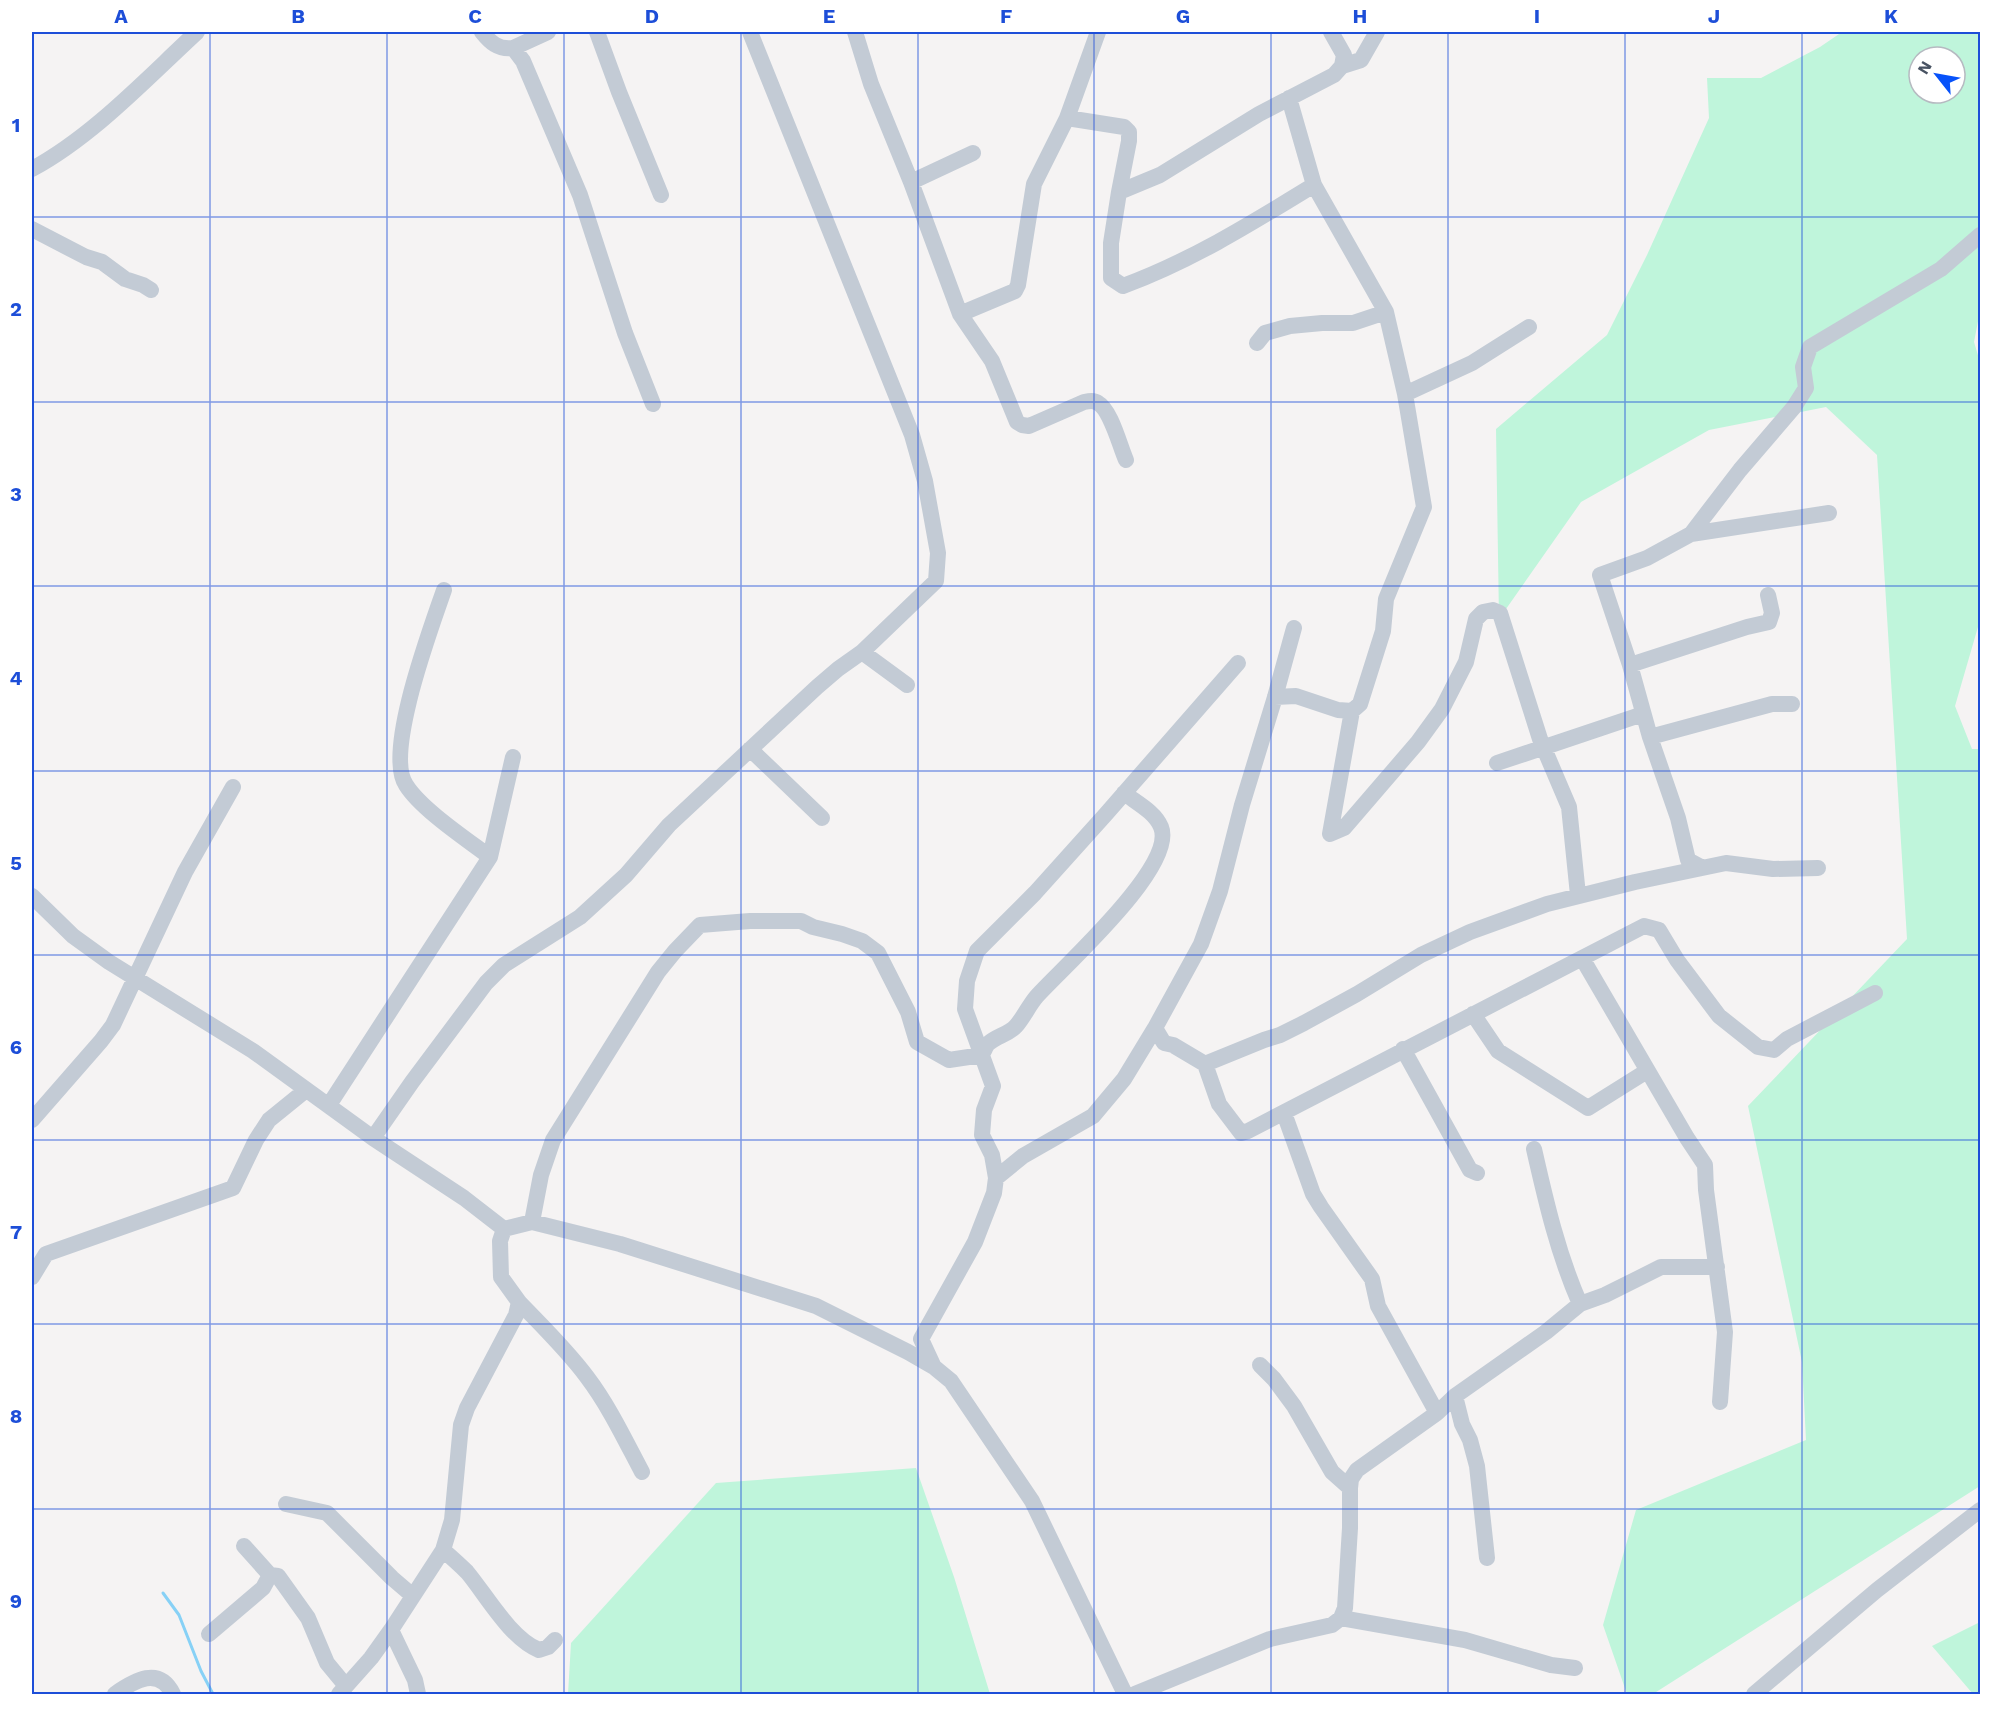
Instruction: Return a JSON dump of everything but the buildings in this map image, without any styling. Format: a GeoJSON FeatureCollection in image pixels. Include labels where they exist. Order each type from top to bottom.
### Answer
{"type":"FeatureCollection","features":[{"type":"Feature","properties":{"kind":"street"},"geometry":{"type":"LineString","coordinates":[[32,169],[96,123],[197,32]]}},
{"type":"Feature","properties":{"kind":"street"},"geometry":{"type":"LineString","coordinates":[[482,32],[491,42],[505,49],[513,48],[548,32]]}},
{"type":"Feature","properties":{"kind":"street"},"geometry":{"type":"LineString","coordinates":[[597,32],[661,195]]}},
{"type":"Feature","properties":{"kind":"street"},"geometry":{"type":"LineString","coordinates":[[373,1138],[486,983],[504,965],[580,917],[626,875],[669,825],[838,669],[862,652],[936,580],[938,553],[925,481],[912,435],[750,32]]}},
{"type":"Feature","properties":{"kind":"street"},"geometry":{"type":"LineString","coordinates":[[855,32],[871,84],[911,182],[960,314],[992,361],[1017,422],[1029,426],[1084,402],[1098,403],[1106,410],[1126,460]]}},
{"type":"Feature","properties":{"kind":"street"},"geometry":{"type":"LineString","coordinates":[[960,314],[1015,291],[1018,285],[1034,184],[1067,118],[1098,32]]}},
{"type":"Feature","properties":{"kind":"street"},"geometry":{"type":"LineString","coordinates":[[1331,32],[1344,55],[1342,66]]}},
{"type":"Feature","properties":{"kind":"street"},"geometry":{"type":"LineString","coordinates":[[1119,192],[1160,175],[1259,114],[1334,75],[1342,66],[1361,60],[1377,32]]}},
{"type":"Feature","properties":{"kind":"street"},"geometry":{"type":"LineString","coordinates":[[513,48],[523,61],[580,195],[652,404]]}},
{"type":"Feature","properties":{"kind":"street"},"geometry":{"type":"LineString","coordinates":[[1289,98],[1314,185],[1386,312],[1405,394],[1424,507],[1386,599],[1380,641],[1360,704],[1352,711],[1330,834],[1344,828],[1418,742],[1442,709],[1466,662],[1476,620],[1483,612],[1493,610],[1500,613],[1543,746],[1569,807],[1578,895]]}},
{"type":"Feature","properties":{"kind":"street"},"geometry":{"type":"LineString","coordinates":[[1067,118],[1124,127],[1129,132],[1111,243],[1111,278],[1123,285],[1159,273],[1176,262],[1224,240],[1314,185]]}},
{"type":"Feature","properties":{"kind":"street"},"geometry":{"type":"LineString","coordinates":[[911,182],[973,153]]}},
{"type":"Feature","properties":{"kind":"street"},"geometry":{"type":"LineString","coordinates":[[32,229],[102,262],[125,279],[151,290]]}},
{"type":"Feature","properties":{"kind":"street"},"geometry":{"type":"LineString","coordinates":[[1691,534],[1740,470],[1794,407],[1806,388],[1803,367],[1810,347],[1941,269],[1980,235]]}},
{"type":"Feature","properties":{"kind":"street"},"geometry":{"type":"LineString","coordinates":[[1257,343],[1265,333],[1290,326],[1353,323],[1386,312]]}},
{"type":"Feature","properties":{"kind":"street"},"geometry":{"type":"LineString","coordinates":[[1405,394],[1472,363],[1529,327]]}},
{"type":"Feature","properties":{"kind":"street"},"geometry":{"type":"LineString","coordinates":[[1701,867],[1688,861],[1678,818],[1650,737],[1600,575],[1647,558],[1691,534],[1829,513]]}},
{"type":"Feature","properties":{"kind":"street"},"geometry":{"type":"LineString","coordinates":[[444,590],[425,648],[401,737],[399,766],[404,784],[416,798],[489,857]]}},
{"type":"Feature","properties":{"kind":"street"},"geometry":{"type":"LineString","coordinates":[[1629,665],[1769,622],[1772,613],[1768,595]]}},
{"type":"Feature","properties":{"kind":"street"},"geometry":{"type":"LineString","coordinates":[[996,1178],[1023,1156],[1094,1116],[1124,1079],[1201,944],[1220,891],[1242,805],[1294,627]]}},
{"type":"Feature","properties":{"kind":"street"},"geometry":{"type":"LineString","coordinates":[[862,652],[907,685]]}},
{"type":"Feature","properties":{"kind":"street"},"geometry":{"type":"LineString","coordinates":[[934,1367],[921,1339],[975,1242],[994,1193],[996,1178],[992,1155],[982,1135],[984,1110],[993,1086],[965,1009],[967,981],[977,951],[1035,892],[1238,663]]}},
{"type":"Feature","properties":{"kind":"street"},"geometry":{"type":"LineString","coordinates":[[1275,697],[1296,696],[1338,710],[1352,711]]}},
{"type":"Feature","properties":{"kind":"street"},"geometry":{"type":"LineString","coordinates":[[1650,737],[1772,704],[1792,704]]}},
{"type":"Feature","properties":{"kind":"street"},"geometry":{"type":"LineString","coordinates":[[1497,763],[1643,714]]}},
{"type":"Feature","properties":{"kind":"street"},"geometry":{"type":"LineString","coordinates":[[750,749],[822,818]]}},
{"type":"Feature","properties":{"kind":"street"},"geometry":{"type":"LineString","coordinates":[[329,1105],[489,857],[513,757]]}},
{"type":"Feature","properties":{"kind":"street"},"geometry":{"type":"LineString","coordinates":[[32,1120],[113,1024],[176,890],[233,787]]}},
{"type":"Feature","properties":{"kind":"street"},"geometry":{"type":"LineString","coordinates":[[982,1054],[988,1043],[1015,1027],[1036,997],[1128,900],[1154,863],[1163,842],[1162,828],[1155,816],[1124,793]]}},
{"type":"Feature","properties":{"kind":"street"},"geometry":{"type":"LineString","coordinates":[[1204,1064],[1280,1035],[1357,994],[1421,955],[1470,932],[1547,904],[1726,862],[1773,869],[1818,868]]}},
{"type":"Feature","properties":{"kind":"street"},"geometry":{"type":"LineString","coordinates":[[32,896],[73,936],[136,979],[253,1051],[373,1138],[464,1198],[504,1229]]}},
{"type":"Feature","properties":{"kind":"street"},"geometry":{"type":"LineString","coordinates":[[532,1222],[541,1175],[553,1140],[658,972],[700,925],[750,921],[801,921],[813,927],[862,941],[878,953],[908,1012],[917,1042],[950,1060],[982,1054]]}},
{"type":"Feature","properties":{"kind":"street"},"geometry":{"type":"LineString","coordinates":[[1155,1028],[1164,1043],[1173,1045],[1204,1064],[1219,1104],[1241,1133],[1259,1126],[1403,1049],[1644,926],[1659,930],[1677,960],[1719,1016],[1758,1047],[1773,1050],[1787,1039],[1875,993]]}},
{"type":"Feature","properties":{"kind":"street"},"geometry":{"type":"LineString","coordinates":[[1582,958],[1687,1138],[1705,1164],[1706,1190],[1725,1332],[1720,1402]]}},
{"type":"Feature","properties":{"kind":"street"},"geometry":{"type":"LineString","coordinates":[[1473,1014],[1498,1051],[1588,1108],[1647,1071]]}},
{"type":"Feature","properties":{"kind":"street"},"geometry":{"type":"LineString","coordinates":[[1403,1049],[1470,1170],[1477,1173]]}},
{"type":"Feature","properties":{"kind":"street"},"geometry":{"type":"LineString","coordinates":[[32,1277],[46,1254],[233,1188],[256,1140],[269,1120],[306,1090]]}},
{"type":"Feature","properties":{"kind":"street"},"geometry":{"type":"LineString","coordinates":[[1284,1113],[1313,1194],[1372,1279],[1378,1305],[1437,1413]]}},
{"type":"Feature","properties":{"kind":"street"},"geometry":{"type":"LineString","coordinates":[[1534,1149],[1550,1219],[1568,1276],[1580,1304]]}},
{"type":"Feature","properties":{"kind":"street"},"geometry":{"type":"LineString","coordinates":[[504,1229],[532,1222],[620,1244],[816,1306],[934,1367],[951,1381],[1032,1500],[1125,1695]]}},
{"type":"Feature","properties":{"kind":"street"},"geometry":{"type":"LineString","coordinates":[[504,1229],[500,1241],[501,1277],[519,1302],[589,1379],[642,1472]]}},
{"type":"Feature","properties":{"kind":"street"},"geometry":{"type":"LineString","coordinates":[[1135,1695],[1270,1639],[1332,1625],[1341,1618],[1345,1608],[1350,1488],[1351,1479],[1357,1470],[1437,1413],[1455,1396],[1546,1332],[1580,1304],[1605,1295],[1661,1267],[1718,1267]]}},
{"type":"Feature","properties":{"kind":"street"},"geometry":{"type":"LineString","coordinates":[[244,1546],[270,1575],[278,1576],[308,1618],[327,1663],[343,1690],[371,1658],[391,1630],[443,1550],[452,1520],[461,1425],[467,1408],[516,1315],[519,1302]]}},
{"type":"Feature","properties":{"kind":"street"},"geometry":{"type":"LineString","coordinates":[[1260,1365],[1274,1379],[1294,1406],[1332,1472],[1350,1488]]}},
{"type":"Feature","properties":{"kind":"street"},"geometry":{"type":"LineString","coordinates":[[1455,1396],[1477,1466],[1487,1558]]}},
{"type":"Feature","properties":{"kind":"street"},"geometry":{"type":"LineString","coordinates":[[286,1504],[327,1513],[413,1596]]}},
{"type":"Feature","properties":{"kind":"street"},"geometry":{"type":"LineString","coordinates":[[1754,1695],[1877,1590],[1980,1510]]}},
{"type":"Feature","properties":{"kind":"street"},"geometry":{"type":"LineString","coordinates":[[443,1550],[465,1571],[511,1629],[532,1648],[539,1650],[548,1647],[555,1640]]}},
{"type":"Feature","properties":{"kind":"street"},"geometry":{"type":"LineString","coordinates":[[209,1634],[263,1588],[270,1575]]}},
{"type":"Feature","properties":{"kind":"street"},"geometry":{"type":"LineString","coordinates":[[1341,1618],[1465,1640],[1551,1665],[1575,1668]]}},
{"type":"Feature","properties":{"kind":"street"},"geometry":{"type":"LineString","coordinates":[[391,1630],[415,1680],[418,1695]]}},
{"type":"Feature","properties":{"kind":"street"},"geometry":{"type":"LineString","coordinates":[[115,1695],[133,1683],[148,1678],[159,1679],[168,1685],[173,1695]]}},
{"type":"Feature","properties":{"kind":"green space"},"geometry":{"type":"Polygon","coordinates":[[[1842,32],[1980,32],[1980,311],[1974,342],[1980,362],[1980,620],[1955,706],[1972,749],[1980,749],[1980,1486],[1653,1694],[1627,1694],[1603,1625],[1636,1510],[1806,1440],[1802,1362],[1748,1106],[1907,939],[1877,455],[1826,407],[1709,430],[1581,502],[1499,619],[1496,429],[1607,335],[1647,255],[1709,118],[1707,78],[1761,78],[1820,47],[1842,32]]]}},
{"type":"Feature","properties":{"kind":"green space"},"geometry":{"type":"Polygon","coordinates":[[[916,1468],[954,1577],[990,1694],[568,1694],[571,1643],[716,1483],[916,1468]]]}},
{"type":"Feature","properties":{"kind":"green space"},"geometry":{"type":"Polygon","coordinates":[[[1980,1622],[1980,1694],[1973,1694],[1932,1646],[1980,1622]]]}},
{"type":"Feature","properties":{"kind":"waterway"},"geometry":{"type":"LineString","coordinates":[[163,1593],[179,1615],[201,1671],[213,1694]]}}]}
